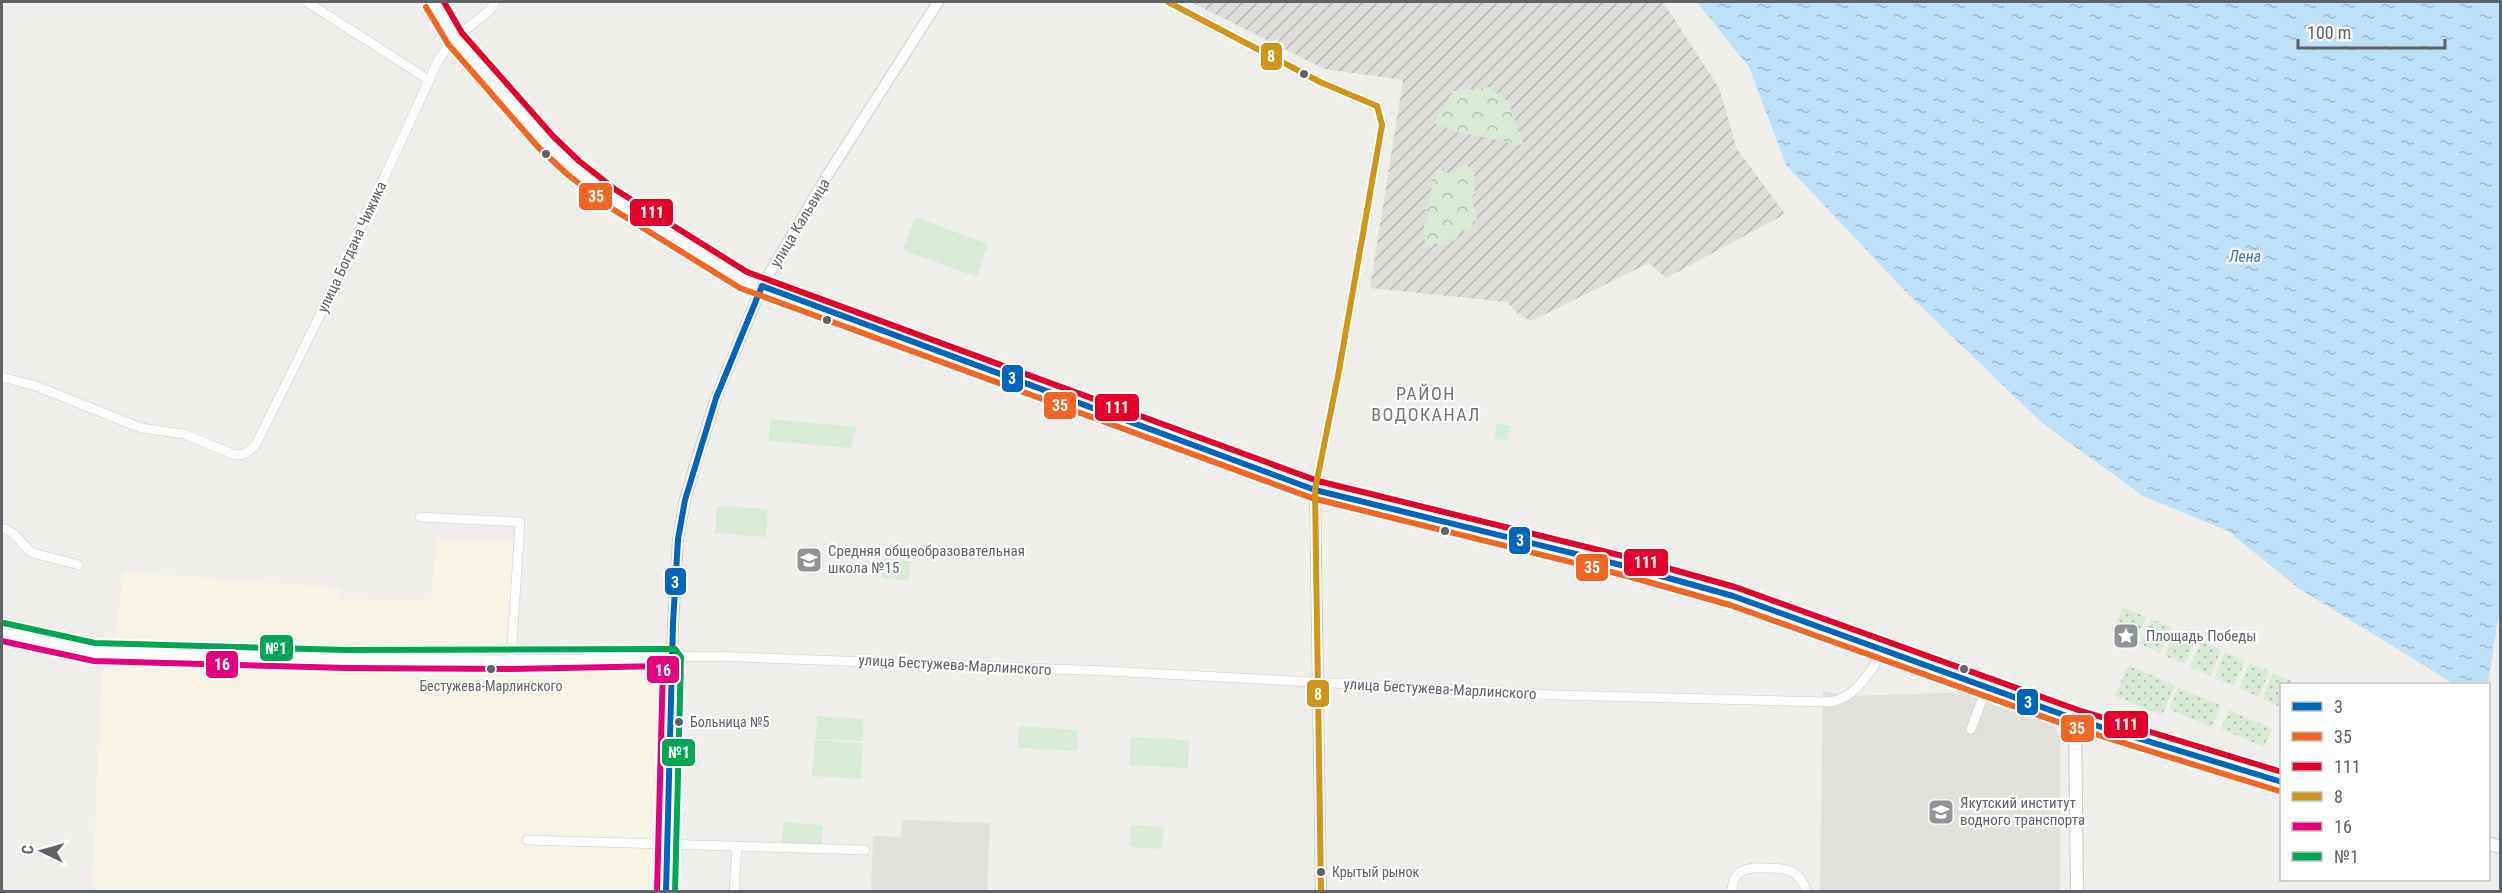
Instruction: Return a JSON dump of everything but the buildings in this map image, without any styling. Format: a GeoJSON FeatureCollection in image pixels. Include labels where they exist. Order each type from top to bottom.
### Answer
{"type":"FeatureCollection","features":[{"type":"Feature","properties":{"kind":"main road"},"geometry":{"type":"LineString","coordinates":[[434,2],[455,38],[546,142],[573,168],[612,197],[743,280],[1315,490],[1672,578],[1733,596],[2075,719],[2280,781]]}},
{"type":"Feature","properties":{"kind":"main road"},"geometry":{"type":"LineString","coordinates":[[2075,719],[2077,891]]}},
{"type":"Feature","properties":{"kind":"street"},"geometry":{"type":"LineString","coordinates":[[307,2],[429,80]]}},
{"type":"Feature","properties":{"kind":"street","name":"улица Богдана Чижика"},"geometry":{"type":"LineString","coordinates":[[2,377],[36,386],[141,428],[174,431],[235,454],[244,454],[255,446],[326,303],[439,59],[455,38],[490,10],[495,2]]}},
{"type":"Feature","properties":{"kind":"street","name":"улица Кальвица"},"geometry":{"type":"LineString","coordinates":[[666,891],[672,657],[678,539],[685,500],[716,398],[762,286],[825,179],[938,2]]}},
{"type":"Feature","properties":{"kind":"street"},"geometry":{"type":"LineString","coordinates":[[1168,2],[1320,82],[1377,106],[1382,125],[1338,376],[1315,490],[1321,891]]}},
{"type":"Feature","properties":{"kind":"street"},"geometry":{"type":"LineString","coordinates":[[420,517],[520,522],[511,660]]}},
{"type":"Feature","properties":{"kind":"street"},"geometry":{"type":"LineString","coordinates":[[2,528],[18,536],[27,549],[33,553],[79,565]]}},
{"type":"Feature","properties":{"kind":"street","name":"улица Бестужева-Марлинского"},"geometry":{"type":"LineString","coordinates":[[2,632],[94,652],[347,659],[511,660],[672,657],[869,661],[1556,695],[1829,702],[1842,700],[1858,687],[1885,649]]}},
{"type":"Feature","properties":{"kind":"street"},"geometry":{"type":"LineString","coordinates":[[1971,729],[1987,687]]}},
{"type":"Feature","properties":{"kind":"street"},"geometry":{"type":"LineString","coordinates":[[527,840],[865,850]]}},
{"type":"Feature","properties":{"kind":"street"},"geometry":{"type":"LineString","coordinates":[[734,891],[737,847]]}},
{"type":"Feature","properties":{"kind":"street"},"geometry":{"type":"LineString","coordinates":[[1732,891],[1736,876],[1742,870],[1752,867],[1785,868],[1794,872],[1802,879],[1806,891]]}},
{"type":"Feature","properties":{"kind":"shaded area"},"geometry":{"type":"Polygon","coordinates":[[[1191,2],[1663,2],[1719,88],[1737,149],[1785,214],[1666,278],[1649,263],[1531,321],[1517,313],[1507,302],[1370,288],[1403,80],[1324,69],[1191,2]]]}},
{"type":"Feature","properties":{"kind":"shaded area"},"geometry":{"type":"Polygon","coordinates":[[[437,539],[518,541],[520,654],[114,647],[124,572],[340,588],[341,599],[431,601],[437,539]]]}},
{"type":"Feature","properties":{"kind":"shaded area"},"geometry":{"type":"Polygon","coordinates":[[[103,659],[652,673],[660,685],[655,891],[92,892],[103,659]]]}},
{"type":"Feature","properties":{"kind":"shaded area","name":"Якутский институт водного транспорта"},"geometry":{"type":"Polygon","coordinates":[[[1823,691],[1850,696],[1971,692],[2000,694],[2024,701],[2049,716],[2060,735],[2060,889],[2011,892],[1820,892],[1823,691]]]}},
{"type":"Feature","properties":{"kind":"shaded area"},"geometry":{"type":"Polygon","coordinates":[[[902,820],[990,823],[987,891],[871,891],[873,836],[901,837],[902,820]]]}},
{"type":"Feature","properties":{"kind":"green space"},"geometry":{"type":"Polygon","coordinates":[[[1490,87],[1508,102],[1524,145],[1456,132],[1434,123],[1453,91],[1490,87]]]}},
{"type":"Feature","properties":{"kind":"green space"},"geometry":{"type":"Polygon","coordinates":[[[1466,165],[1474,171],[1475,196],[1470,198],[1478,217],[1467,233],[1461,228],[1460,236],[1453,242],[1451,235],[1449,244],[1434,243],[1432,248],[1425,245],[1424,225],[1429,219],[1428,211],[1424,208],[1429,205],[1427,202],[1431,193],[1432,176],[1437,175],[1435,172],[1444,167],[1448,174],[1466,165]]]}},
{"type":"Feature","properties":{"kind":"green space"},"geometry":{"type":"Polygon","coordinates":[[[915,217],[988,244],[977,277],[903,250],[915,217]]]}},
{"type":"Feature","properties":{"kind":"green space"},"geometry":{"type":"Polygon","coordinates":[[[770,419],[857,427],[851,448],[769,441],[770,419]]]}},
{"type":"Feature","properties":{"kind":"green space"},"geometry":{"type":"Polygon","coordinates":[[[1497,423],[1511,426],[1507,441],[1494,438],[1497,423]]]}},
{"type":"Feature","properties":{"kind":"green space"},"geometry":{"type":"Polygon","coordinates":[[[717,506],[768,509],[766,537],[715,533],[717,506]]]}},
{"type":"Feature","properties":{"kind":"green space"},"geometry":{"type":"Polygon","coordinates":[[[884,558],[911,561],[909,581],[882,578],[884,558]]]}},
{"type":"Feature","properties":{"kind":"green space"},"geometry":{"type":"Polygon","coordinates":[[[2123,607],[2146,617],[2135,642],[2112,632],[2123,607]]]}},
{"type":"Feature","properties":{"kind":"green space"},"geometry":{"type":"Polygon","coordinates":[[[2151,619],[2171,627],[2160,653],[2140,644],[2151,619]]]}},
{"type":"Feature","properties":{"kind":"green space"},"geometry":{"type":"Polygon","coordinates":[[[2176,630],[2196,639],[2185,664],[2165,656],[2176,630]]]}},
{"type":"Feature","properties":{"kind":"green space"},"geometry":{"type":"Polygon","coordinates":[[[2201,642],[2221,650],[2210,676],[2190,667],[2201,642]]]}},
{"type":"Feature","properties":{"kind":"green space"},"geometry":{"type":"Polygon","coordinates":[[[2225,652],[2245,661],[2234,686],[2214,678],[2225,652]]]}},
{"type":"Feature","properties":{"kind":"green space"},"geometry":{"type":"Polygon","coordinates":[[[2249,663],[2269,671],[2259,697],[2239,688],[2249,663]]]}},
{"type":"Feature","properties":{"kind":"green space"},"geometry":{"type":"Polygon","coordinates":[[[2128,665],[2175,685],[2162,715],[2115,696],[2128,665]]]}},
{"type":"Feature","properties":{"kind":"green space"},"geometry":{"type":"Polygon","coordinates":[[[2273,673],[2293,682],[2280,683],[2280,707],[2263,699],[2273,673]]]}},
{"type":"Feature","properties":{"kind":"green space"},"geometry":{"type":"Polygon","coordinates":[[[2178,688],[2221,705],[2212,727],[2169,709],[2178,688]]]}},
{"type":"Feature","properties":{"kind":"green space"},"geometry":{"type":"Polygon","coordinates":[[[2229,710],[2272,729],[2264,747],[2221,729],[2229,710]]]}},
{"type":"Feature","properties":{"kind":"green space"},"geometry":{"type":"Polygon","coordinates":[[[817,716],[864,719],[862,741],[816,739],[817,716]]]}},
{"type":"Feature","properties":{"kind":"green space"},"geometry":{"type":"Polygon","coordinates":[[[1019,726],[1078,730],[1077,751],[1017,748],[1019,726]]]}},
{"type":"Feature","properties":{"kind":"green space"},"geometry":{"type":"Polygon","coordinates":[[[1131,737],[1189,740],[1188,768],[1129,765],[1131,737]]]}},
{"type":"Feature","properties":{"kind":"green space"},"geometry":{"type":"Polygon","coordinates":[[[815,740],[863,743],[861,779],[812,776],[815,740]]]}},
{"type":"Feature","properties":{"kind":"green space"},"geometry":{"type":"Polygon","coordinates":[[[783,822],[823,825],[822,845],[782,843],[783,822]]]}},
{"type":"Feature","properties":{"kind":"green space"},"geometry":{"type":"Polygon","coordinates":[[[1131,825],[1164,827],[1162,849],[1130,847],[1131,825]]]}},
{"type":"Feature","properties":{"kind":"water","name":"Лена"},"geometry":{"type":"Polygon","coordinates":[[[1697,2],[2500,2],[2500,606],[2488,683],[2452,683],[2298,588],[2228,531],[2143,496],[2041,422],[1907,293],[1786,165],[1749,67],[1697,2]]]}},
{"type":"Feature","properties":{"kind":"transit line","name":"111"},"geometry":{"type":"LineString","coordinates":[[444,2],[462,33],[553,136],[579,161],[616,190],[747,272],[1318,481],[1631,558],[1735,587],[2078,710],[2280,771]]}},
{"type":"Feature","properties":{"kind":"transit line","name":"8"},"geometry":{"type":"LineString","coordinates":[[1168,2],[1320,82],[1377,106]]}},
{"type":"Feature","properties":{"kind":"transit line","name":"35"},"geometry":{"type":"LineString","coordinates":[[426,7],[448,44],[539,148],[567,174],[606,205],[740,288],[1312,498],[1627,576],[1730,605],[2072,727],[2279,791]]}},
{"type":"Feature","properties":{"kind":"transit line","name":"8"},"geometry":{"type":"LineString","coordinates":[[1321,892],[1315,490],[1338,376],[1382,125],[1377,106]]}},
{"type":"Feature","properties":{"kind":"transit line","name":"3"},"geometry":{"type":"LineString","coordinates":[[762,286],[1315,490],[1629,567],[1733,596],[2075,719],[2280,781]]}},
{"type":"Feature","properties":{"kind":"transit line","name":"3"},"geometry":{"type":"LineString","coordinates":[[666,892],[673,623],[678,539],[685,500],[716,398],[762,286]]}},
{"type":"Feature","properties":{"kind":"transit line","name":"№1"},"geometry":{"type":"LineString","coordinates":[[4,623],[95,643],[347,650],[675,649],[681,657],[675,892]]}},
{"type":"Feature","properties":{"kind":"transit line","name":"16"},"geometry":{"type":"LineString","coordinates":[[2,641],[94,661],[347,668],[511,669],[663,666],[657,892]]}},
{"type":"Feature","properties":{"kind":"place","name":"Средняя общеобразовательная школа №15"},"geometry":{"type":"Point","coordinates":[809,560]}},
{"type":"Feature","properties":{"kind":"place","name":"Площадь Победы"},"geometry":{"type":"Point","coordinates":[2126,636]}},
{"type":"Feature","properties":{"kind":"place","name":"Бестужева-Марлинского"},"geometry":{"type":"Point","coordinates":[491,669]}},
{"type":"Feature","properties":{"kind":"place","name":"Больница №5"},"geometry":{"type":"Point","coordinates":[679,722]}},
{"type":"Feature","properties":{"kind":"place","name":"Якутский институт водного транспорта"},"geometry":{"type":"Point","coordinates":[1941,812]}},
{"type":"Feature","properties":{"kind":"place","name":"Крытый рынок"},"geometry":{"type":"Point","coordinates":[1321,872]}},
{"type":"Feature","properties":{"kind":"district","name":"РАЙОН ВОДОКАНАЛ"},"geometry":{"type":"Point","coordinates":[1426,403]}}]}
